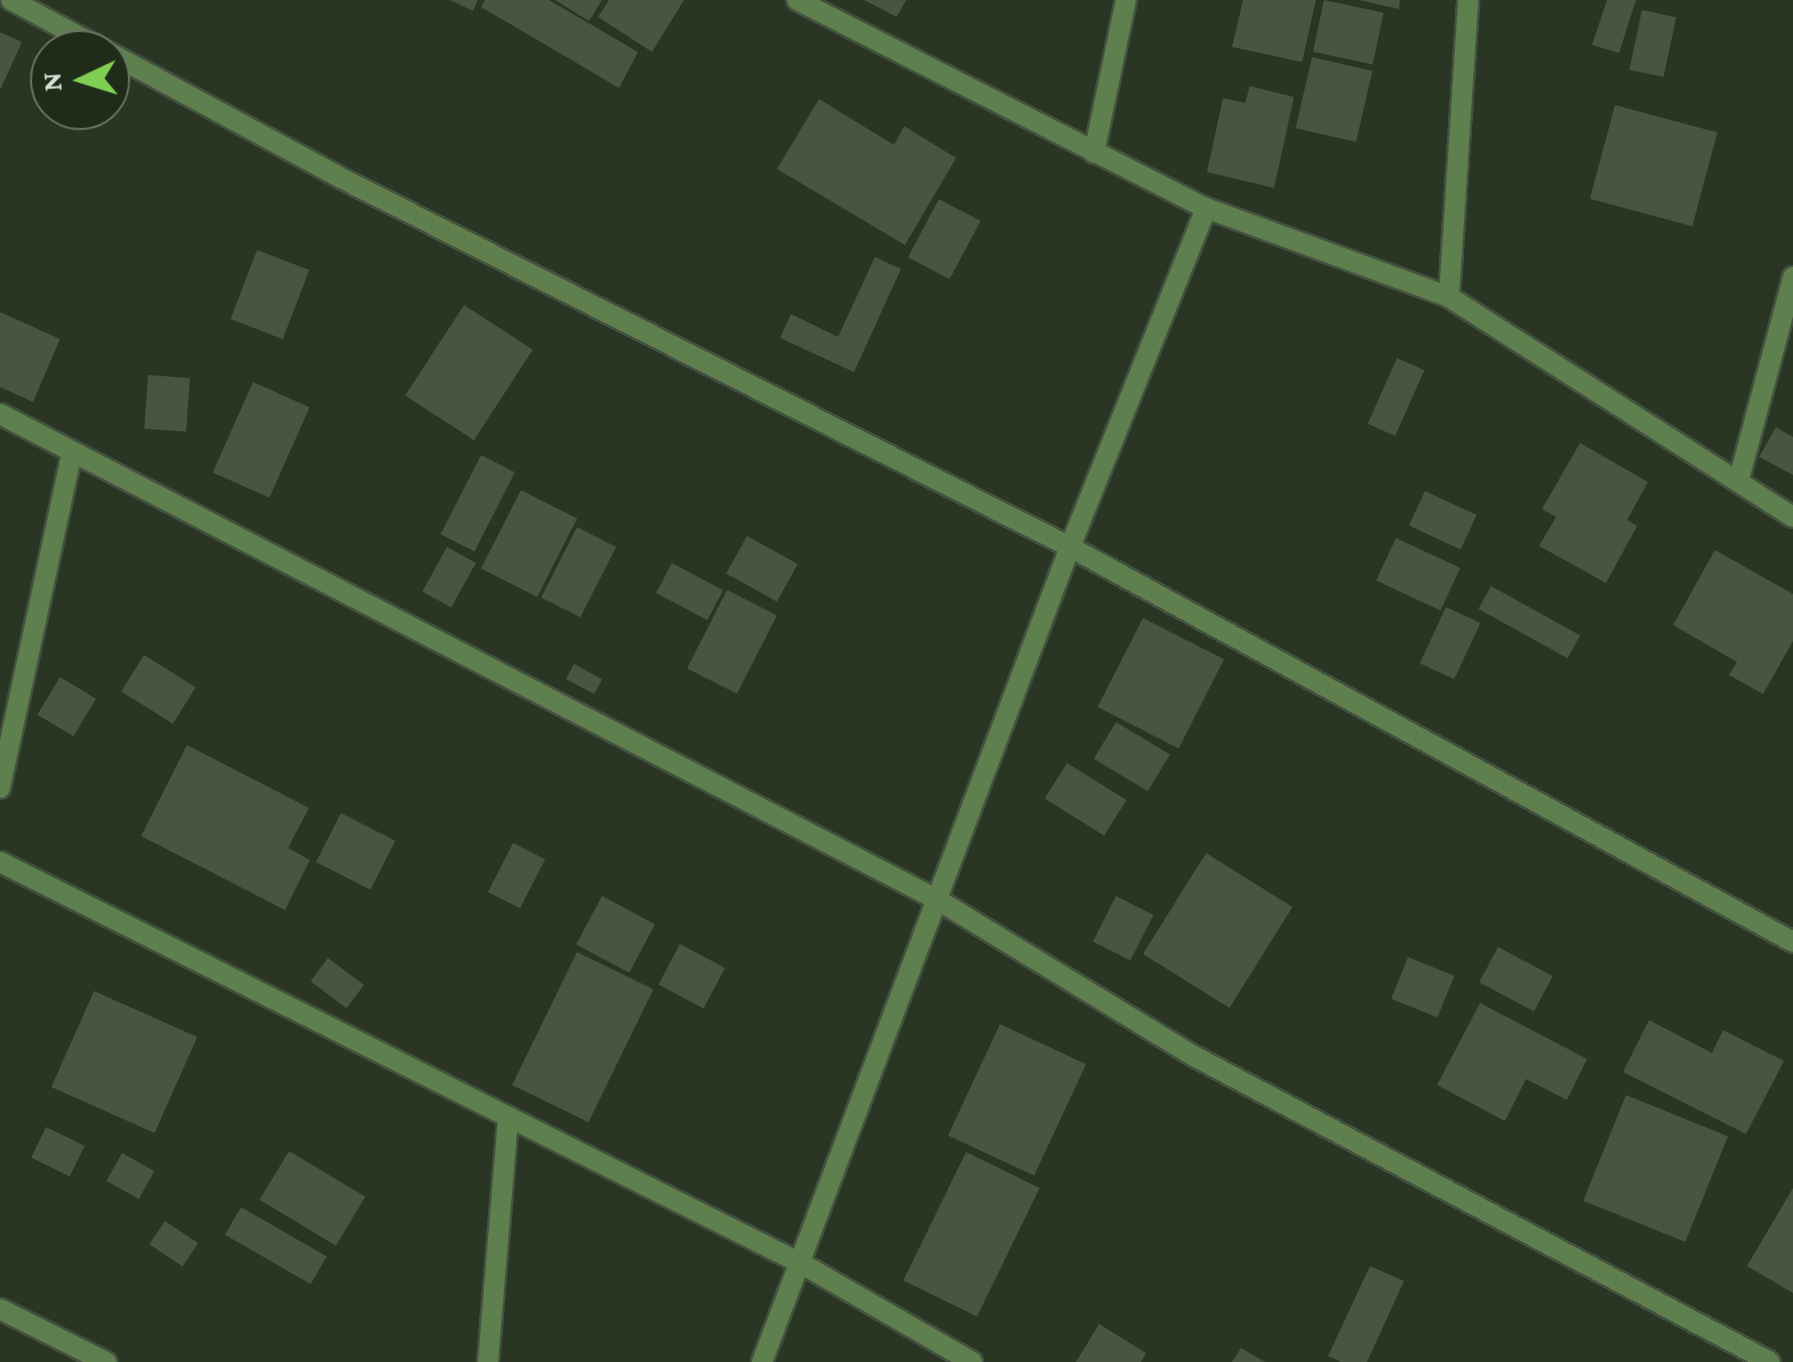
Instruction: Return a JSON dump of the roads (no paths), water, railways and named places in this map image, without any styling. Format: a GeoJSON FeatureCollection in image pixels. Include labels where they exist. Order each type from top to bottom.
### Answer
{"type":"FeatureCollection","features":[{"type":"Feature","properties":{"kind":"street"},"geometry":{"type":"LineString","coordinates":[[11,0],[66,30]]}},
{"type":"Feature","properties":{"kind":"street"},"geometry":{"type":"LineString","coordinates":[[797,0],[1206,208],[1449,296],[1793,517]]}},
{"type":"Feature","properties":{"kind":"street"},"geometry":{"type":"LineString","coordinates":[[1094,153],[1126,0]]}},
{"type":"Feature","properties":{"kind":"street"},"geometry":{"type":"LineString","coordinates":[[1449,296],[1468,0]]}},
{"type":"Feature","properties":{"kind":"street"},"geometry":{"type":"LineString","coordinates":[[130,64],[340,178],[1070,547],[1793,942]]}},
{"type":"Feature","properties":{"kind":"street"},"geometry":{"type":"LineString","coordinates":[[762,1362],[804,1266],[1070,547],[1206,208]]}},
{"type":"Feature","properties":{"kind":"street"},"geometry":{"type":"LineString","coordinates":[[1739,479],[1793,277]]}},
{"type":"Feature","properties":{"kind":"street"},"geometry":{"type":"LineString","coordinates":[[0,414],[938,900],[1192,1055],[1770,1362]]}},
{"type":"Feature","properties":{"kind":"street"},"geometry":{"type":"LineString","coordinates":[[0,788],[72,452]]}},
{"type":"Feature","properties":{"kind":"street"},"geometry":{"type":"LineString","coordinates":[[0,862],[804,1266],[972,1362]]}},
{"type":"Feature","properties":{"kind":"street"},"geometry":{"type":"LineString","coordinates":[[488,1362],[508,1117]]}},
{"type":"Feature","properties":{"kind":"street"},"geometry":{"type":"LineString","coordinates":[[0,1309],[106,1362]]}}]}
